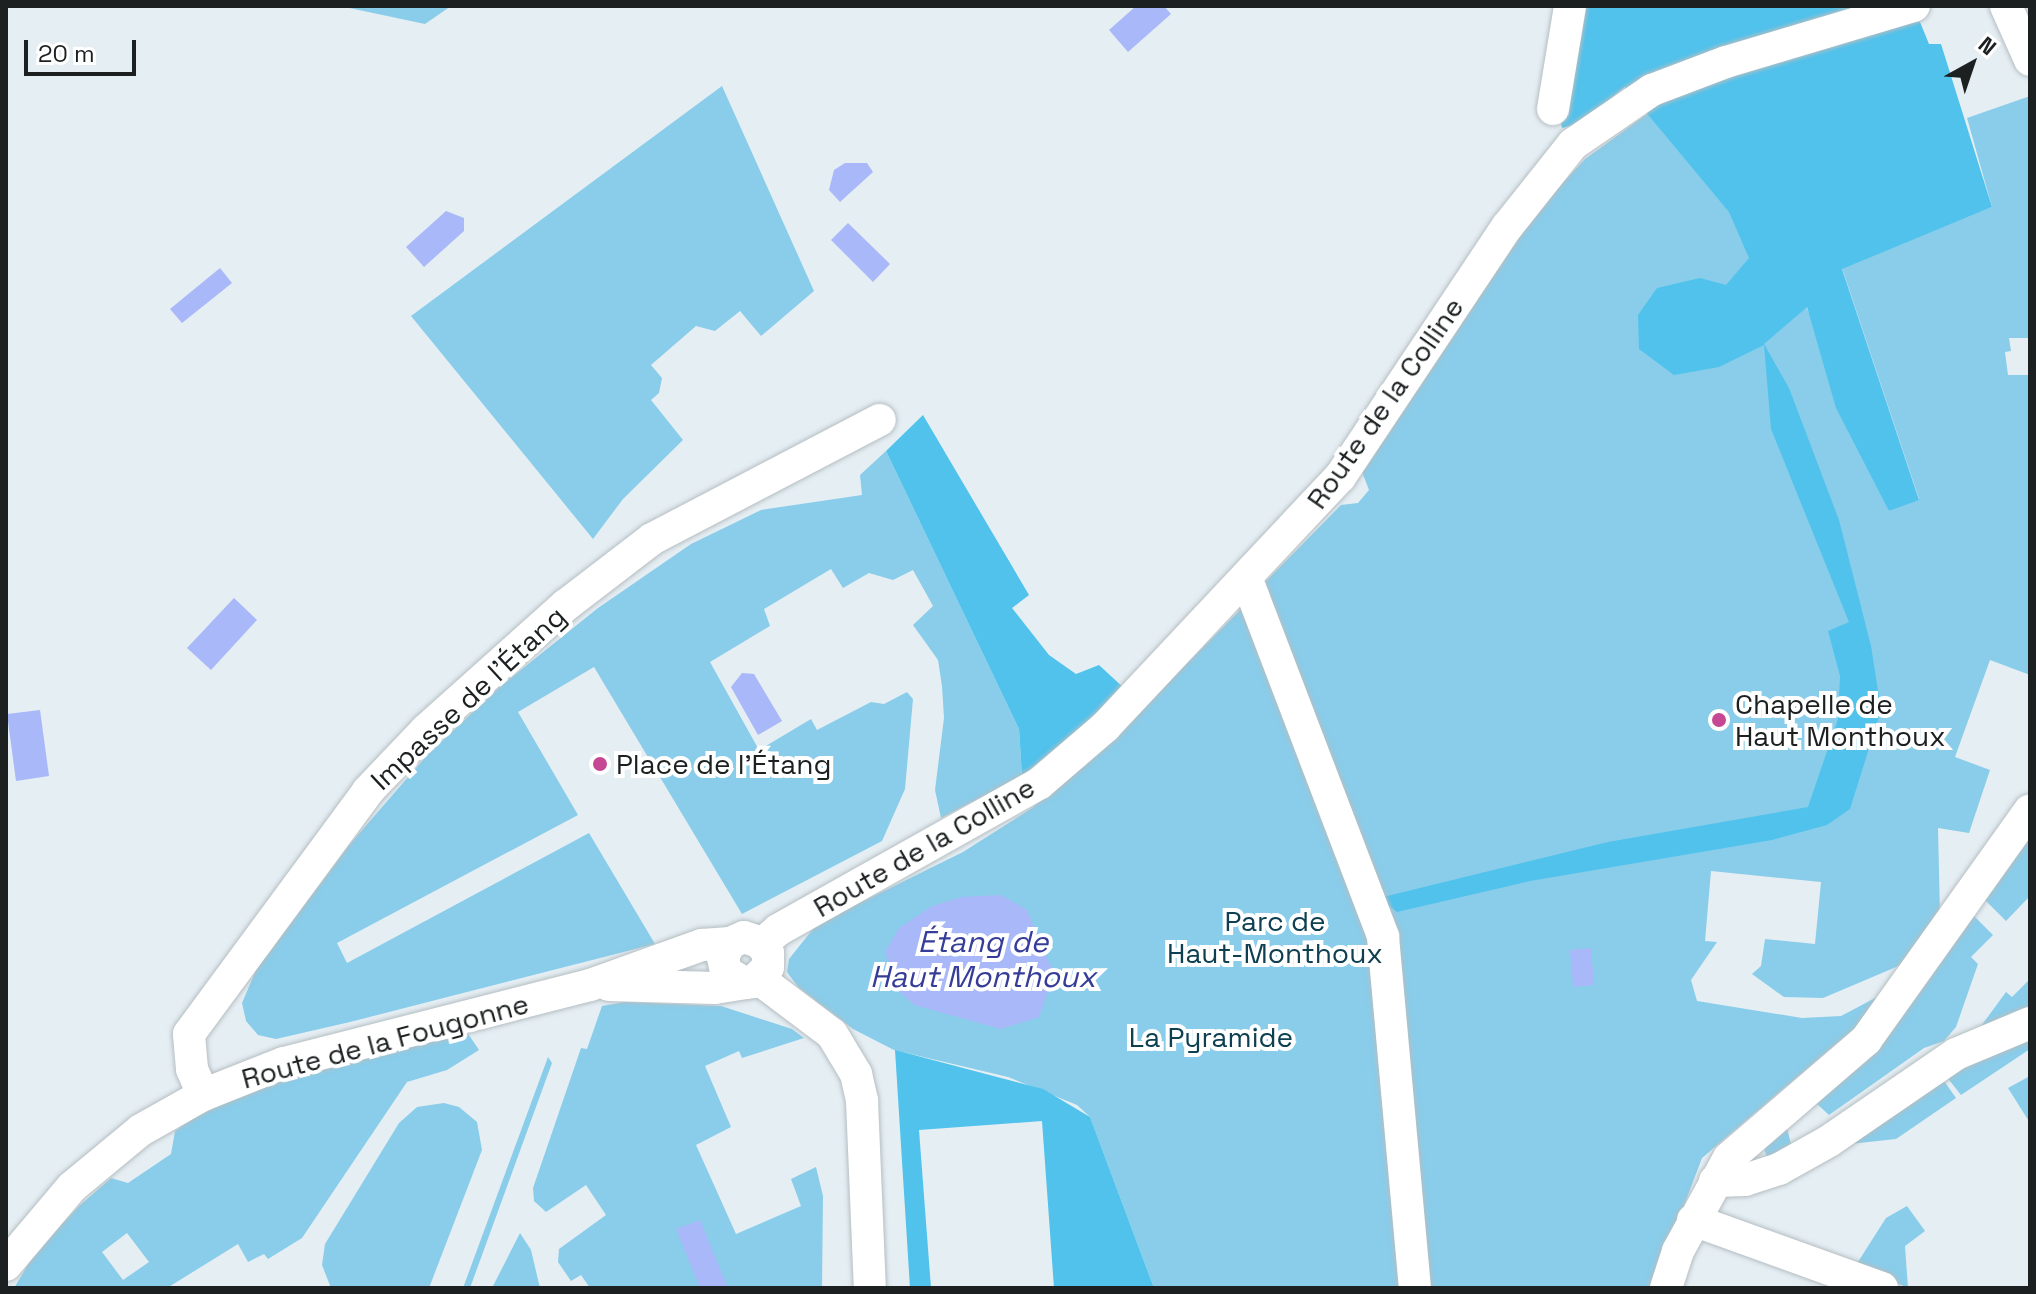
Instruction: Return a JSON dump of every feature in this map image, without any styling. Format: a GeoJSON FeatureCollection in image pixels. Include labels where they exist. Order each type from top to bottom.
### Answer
{"type":"FeatureCollection","features":[{"type":"Feature","properties":{"kind":"street"},"geometry":{"type":"LineString","coordinates":[[1553,109],[1570,6]]}},
{"type":"Feature","properties":{"kind":"street","name":"Route de la Colline"},"geometry":{"type":"LineString","coordinates":[[762,944],[778,930],[1040,783],[1105,727],[1247,580],[1340,477],[1507,227],[1573,144],[1652,90],[1726,62],[1914,6]]}},
{"type":"Feature","properties":{"kind":"street"},"geometry":{"type":"LineString","coordinates":[[2006,6],[2030,60]]}},
{"type":"Feature","properties":{"kind":"street","name":"Impasse de l'Étang"},"geometry":{"type":"LineString","coordinates":[[203,1095],[192,1069],[189,1034],[368,791],[426,730],[555,614],[652,539],[880,420]]}},
{"type":"Feature","properties":{"kind":"street"},"geometry":{"type":"LineString","coordinates":[[1247,580],[1383,937],[1415,1288]]}},
{"type":"Feature","properties":{"kind":"street"},"geometry":{"type":"LineString","coordinates":[[1666,1288],[1693,1220],[1729,1158],[1866,1040],[2030,810]]}},
{"type":"Feature","properties":{"kind":"street"},"geometry":{"type":"LineString","coordinates":[[752,981],[769,960],[762,944],[744,937],[730,943],[724,965],[732,978],[752,981],[832,1034],[856,1074],[862,1101],[870,1288]]}},
{"type":"Feature","properties":{"kind":"street","name":"Route de la Fougonne"},"geometry":{"type":"LineString","coordinates":[[6,1265],[72,1187],[141,1130],[203,1095],[284,1063],[590,985],[702,945],[730,943]]}},
{"type":"Feature","properties":{"kind":"street","name":"Route de la Fougonne"},"geometry":{"type":"LineString","coordinates":[[590,985],[715,988],[752,981]]}},
{"type":"Feature","properties":{"kind":"street"},"geometry":{"type":"LineString","coordinates":[[1715,1181],[1745,1180],[1779,1169],[1956,1054],[2030,1023]]}},
{"type":"Feature","properties":{"kind":"street"},"geometry":{"type":"LineString","coordinates":[[1693,1220],[1882,1288]]}},
{"type":"Feature","properties":{"kind":"green space"},"geometry":{"type":"Polygon","coordinates":[[[340,6],[451,6],[425,24],[340,6]]]}},
{"type":"Feature","properties":{"kind":"green space"},"geometry":{"type":"Polygon","coordinates":[[[722,86],[814,291],[761,336],[740,311],[715,331],[696,326],[651,365],[662,378],[659,393],[651,400],[683,440],[623,499],[593,539],[411,316],[722,86]]]}},
{"type":"Feature","properties":{"kind":"green space","name":"Parc de Haut-Monthoux"},"geometry":{"type":"Polygon","coordinates":[[[1676,93],[1790,253],[1764,343],[1806,306],[1889,511],[1919,499],[1842,268],[1992,207],[1967,118],[2030,96],[2030,338],[2009,338],[2011,351],[2005,352],[2008,375],[2030,375],[2030,675],[1990,660],[1955,757],[1990,770],[1969,833],[1938,828],[1940,914],[1908,962],[1823,998],[1784,997],[1752,974],[1761,966],[1765,939],[1815,944],[1821,882],[1711,871],[1705,941],[1717,942],[1691,980],[1697,1001],[1802,1018],[1841,1016],[1877,997],[1857,1026],[1702,1158],[1653,1288],[1154,1288],[1090,1117],[1077,1105],[1008,1077],[894,1050],[853,1029],[798,987],[787,972],[789,959],[817,924],[963,852],[1032,808],[1126,725],[1243,607],[1253,610],[1270,594],[1265,582],[1341,505],[1358,503],[1369,490],[1362,472],[1534,214],[1585,159],[1676,93]]]}},
{"type":"Feature","properties":{"kind":"green space"},"geometry":{"type":"Polygon","coordinates":[[[886,451],[1019,729],[1022,776],[941,818],[935,790],[944,718],[942,686],[938,660],[913,625],[933,606],[913,570],[893,580],[869,573],[843,588],[831,569],[764,609],[770,626],[710,662],[759,750],[811,719],[817,730],[871,702],[884,704],[907,692],[913,699],[905,789],[882,841],[742,914],[594,667],[518,712],[578,815],[337,943],[347,963],[589,833],[655,944],[276,1039],[258,1035],[246,1021],[242,1003],[256,970],[350,844],[429,753],[502,685],[598,608],[691,544],[761,510],[862,495],[860,475],[886,451]]]}},
{"type":"Feature","properties":{"kind":"green space"},"geometry":{"type":"Polygon","coordinates":[[[2030,833],[2030,896],[2006,921],[1983,898],[2030,833]]]}},
{"type":"Feature","properties":{"kind":"green space"},"geometry":{"type":"Polygon","coordinates":[[[1972,914],[1993,935],[1971,957],[1978,964],[1956,1027],[1944,1041],[1924,1048],[1829,1115],[1817,1104],[1787,1128],[1791,1144],[1767,1158],[1764,1148],[1972,914]]]}},
{"type":"Feature","properties":{"kind":"green space"},"geometry":{"type":"Polygon","coordinates":[[[2030,979],[2030,1015],[1976,1033],[2006,992],[2012,997],[2030,979]]]}},
{"type":"Feature","properties":{"kind":"green space"},"geometry":{"type":"Polygon","coordinates":[[[625,1002],[721,1006],[792,1029],[804,1038],[742,1058],[739,1051],[705,1066],[731,1127],[696,1145],[736,1234],[801,1206],[791,1179],[816,1167],[823,1196],[822,1288],[590,1288],[581,1275],[571,1281],[558,1262],[559,1249],[606,1215],[586,1185],[546,1212],[534,1201],[533,1188],[581,1048],[587,1049],[602,1006],[625,1002]]]}},
{"type":"Feature","properties":{"kind":"green space"},"geometry":{"type":"Polygon","coordinates":[[[467,1032],[479,1050],[447,1070],[407,1082],[302,1238],[268,1259],[264,1254],[248,1262],[238,1244],[167,1288],[14,1288],[35,1253],[79,1206],[111,1178],[128,1183],[171,1154],[175,1131],[195,1117],[263,1086],[467,1032]],[[127,1233],[102,1252],[123,1280],[149,1262],[127,1233]]]}},
{"type":"Feature","properties":{"kind":"green space"},"geometry":{"type":"Polygon","coordinates":[[[2030,1034],[2030,1049],[1961,1095],[1946,1076],[2030,1034]]]}},
{"type":"Feature","properties":{"kind":"green space"},"geometry":{"type":"Polygon","coordinates":[[[548,1057],[552,1063],[470,1288],[463,1288],[548,1057]]]}},
{"type":"Feature","properties":{"kind":"green space"},"geometry":{"type":"Polygon","coordinates":[[[2030,1076],[2030,1123],[2008,1088],[2030,1076]]]}},
{"type":"Feature","properties":{"kind":"green space"},"geometry":{"type":"Polygon","coordinates":[[[1942,1078],[1956,1098],[1896,1139],[1850,1144],[1942,1078]]]}},
{"type":"Feature","properties":{"kind":"green space"},"geometry":{"type":"Polygon","coordinates":[[[444,1103],[459,1107],[477,1122],[482,1150],[429,1288],[331,1288],[322,1265],[325,1244],[399,1123],[417,1107],[444,1103]]]}},
{"type":"Feature","properties":{"kind":"green space"},"geometry":{"type":"Polygon","coordinates":[[[1907,1206],[1925,1231],[1905,1246],[1908,1288],[1856,1265],[1886,1218],[1907,1206]]]}},
{"type":"Feature","properties":{"kind":"green space"},"geometry":{"type":"Polygon","coordinates":[[[520,1233],[531,1250],[540,1288],[492,1288],[520,1233]]]}},
{"type":"Feature","properties":{"kind":"shaded area"},"geometry":{"type":"Polygon","coordinates":[[[1580,6],[1865,6],[1920,22],[1929,44],[1941,44],[1992,207],[1842,269],[1919,500],[1889,511],[1836,408],[1807,307],[1764,344],[1789,388],[1839,520],[1871,646],[1881,710],[1850,809],[1827,825],[1772,840],[1530,881],[1397,912],[1379,898],[1608,842],[1808,807],[1838,719],[1840,676],[1828,631],[1849,622],[1771,429],[1764,345],[1719,367],[1674,375],[1639,349],[1638,315],[1657,288],[1700,278],[1726,285],[1749,258],[1729,212],[1625,87],[1579,124],[1562,128],[1559,115],[1580,6]]]}},
{"type":"Feature","properties":{"kind":"shaded area"},"geometry":{"type":"Polygon","coordinates":[[[923,415],[1029,595],[1012,608],[1049,655],[1076,674],[1099,665],[1126,690],[1022,776],[1019,729],[886,451],[923,415]]]}},
{"type":"Feature","properties":{"kind":"shaded area"},"geometry":{"type":"Polygon","coordinates":[[[895,1050],[1043,1089],[1090,1117],[1154,1288],[1054,1288],[1042,1121],[919,1130],[931,1288],[910,1288],[895,1050]]]}},
{"type":"Feature","properties":{"kind":"water"},"geometry":{"type":"Polygon","coordinates":[[[1136,6],[1164,6],[1171,14],[1128,52],[1109,30],[1136,6]]]}},
{"type":"Feature","properties":{"kind":"water"},"geometry":{"type":"Polygon","coordinates":[[[845,163],[867,163],[873,172],[840,202],[829,190],[834,170],[845,163]]]}},
{"type":"Feature","properties":{"kind":"water"},"geometry":{"type":"Polygon","coordinates":[[[446,211],[464,218],[464,231],[424,267],[406,247],[446,211]]]}},
{"type":"Feature","properties":{"kind":"water"},"geometry":{"type":"Polygon","coordinates":[[[848,223],[890,264],[873,282],[831,240],[848,223]]]}},
{"type":"Feature","properties":{"kind":"water"},"geometry":{"type":"Polygon","coordinates":[[[220,268],[232,283],[182,323],[170,309],[220,268]]]}},
{"type":"Feature","properties":{"kind":"water"},"geometry":{"type":"Polygon","coordinates":[[[234,598],[257,620],[211,670],[187,648],[234,598]]]}},
{"type":"Feature","properties":{"kind":"water"},"geometry":{"type":"Polygon","coordinates":[[[742,673],[754,674],[782,721],[758,735],[731,687],[742,673]]]}},
{"type":"Feature","properties":{"kind":"water"},"geometry":{"type":"Polygon","coordinates":[[[40,710],[49,776],[16,781],[7,714],[40,710]]]}},
{"type":"Feature","properties":{"kind":"water","name":"Étang de Haut Monthoux"},"geometry":{"type":"Polygon","coordinates":[[[1001,895],[1027,910],[1054,974],[1039,1017],[1001,1029],[914,1005],[899,991],[885,952],[899,928],[932,906],[962,897],[1001,895]]]}},
{"type":"Feature","properties":{"kind":"water"},"geometry":{"type":"Polygon","coordinates":[[[1591,948],[1594,985],[1573,987],[1570,950],[1591,948]]]}},
{"type":"Feature","properties":{"kind":"water"},"geometry":{"type":"Polygon","coordinates":[[[700,1220],[728,1288],[700,1288],[676,1229],[700,1220]]]}},
{"type":"Feature","properties":{"kind":"place","name":"Chapelle de Haut Monthoux"},"geometry":{"type":"Point","coordinates":[1719,720]}},
{"type":"Feature","properties":{"kind":"place","name":"Place de l'Étang"},"geometry":{"type":"Point","coordinates":[600,764]}},
{"type":"Feature","properties":{"kind":"park label","name":"La Pyramide"},"geometry":{"type":"Point","coordinates":[1211,1037]}}]}
